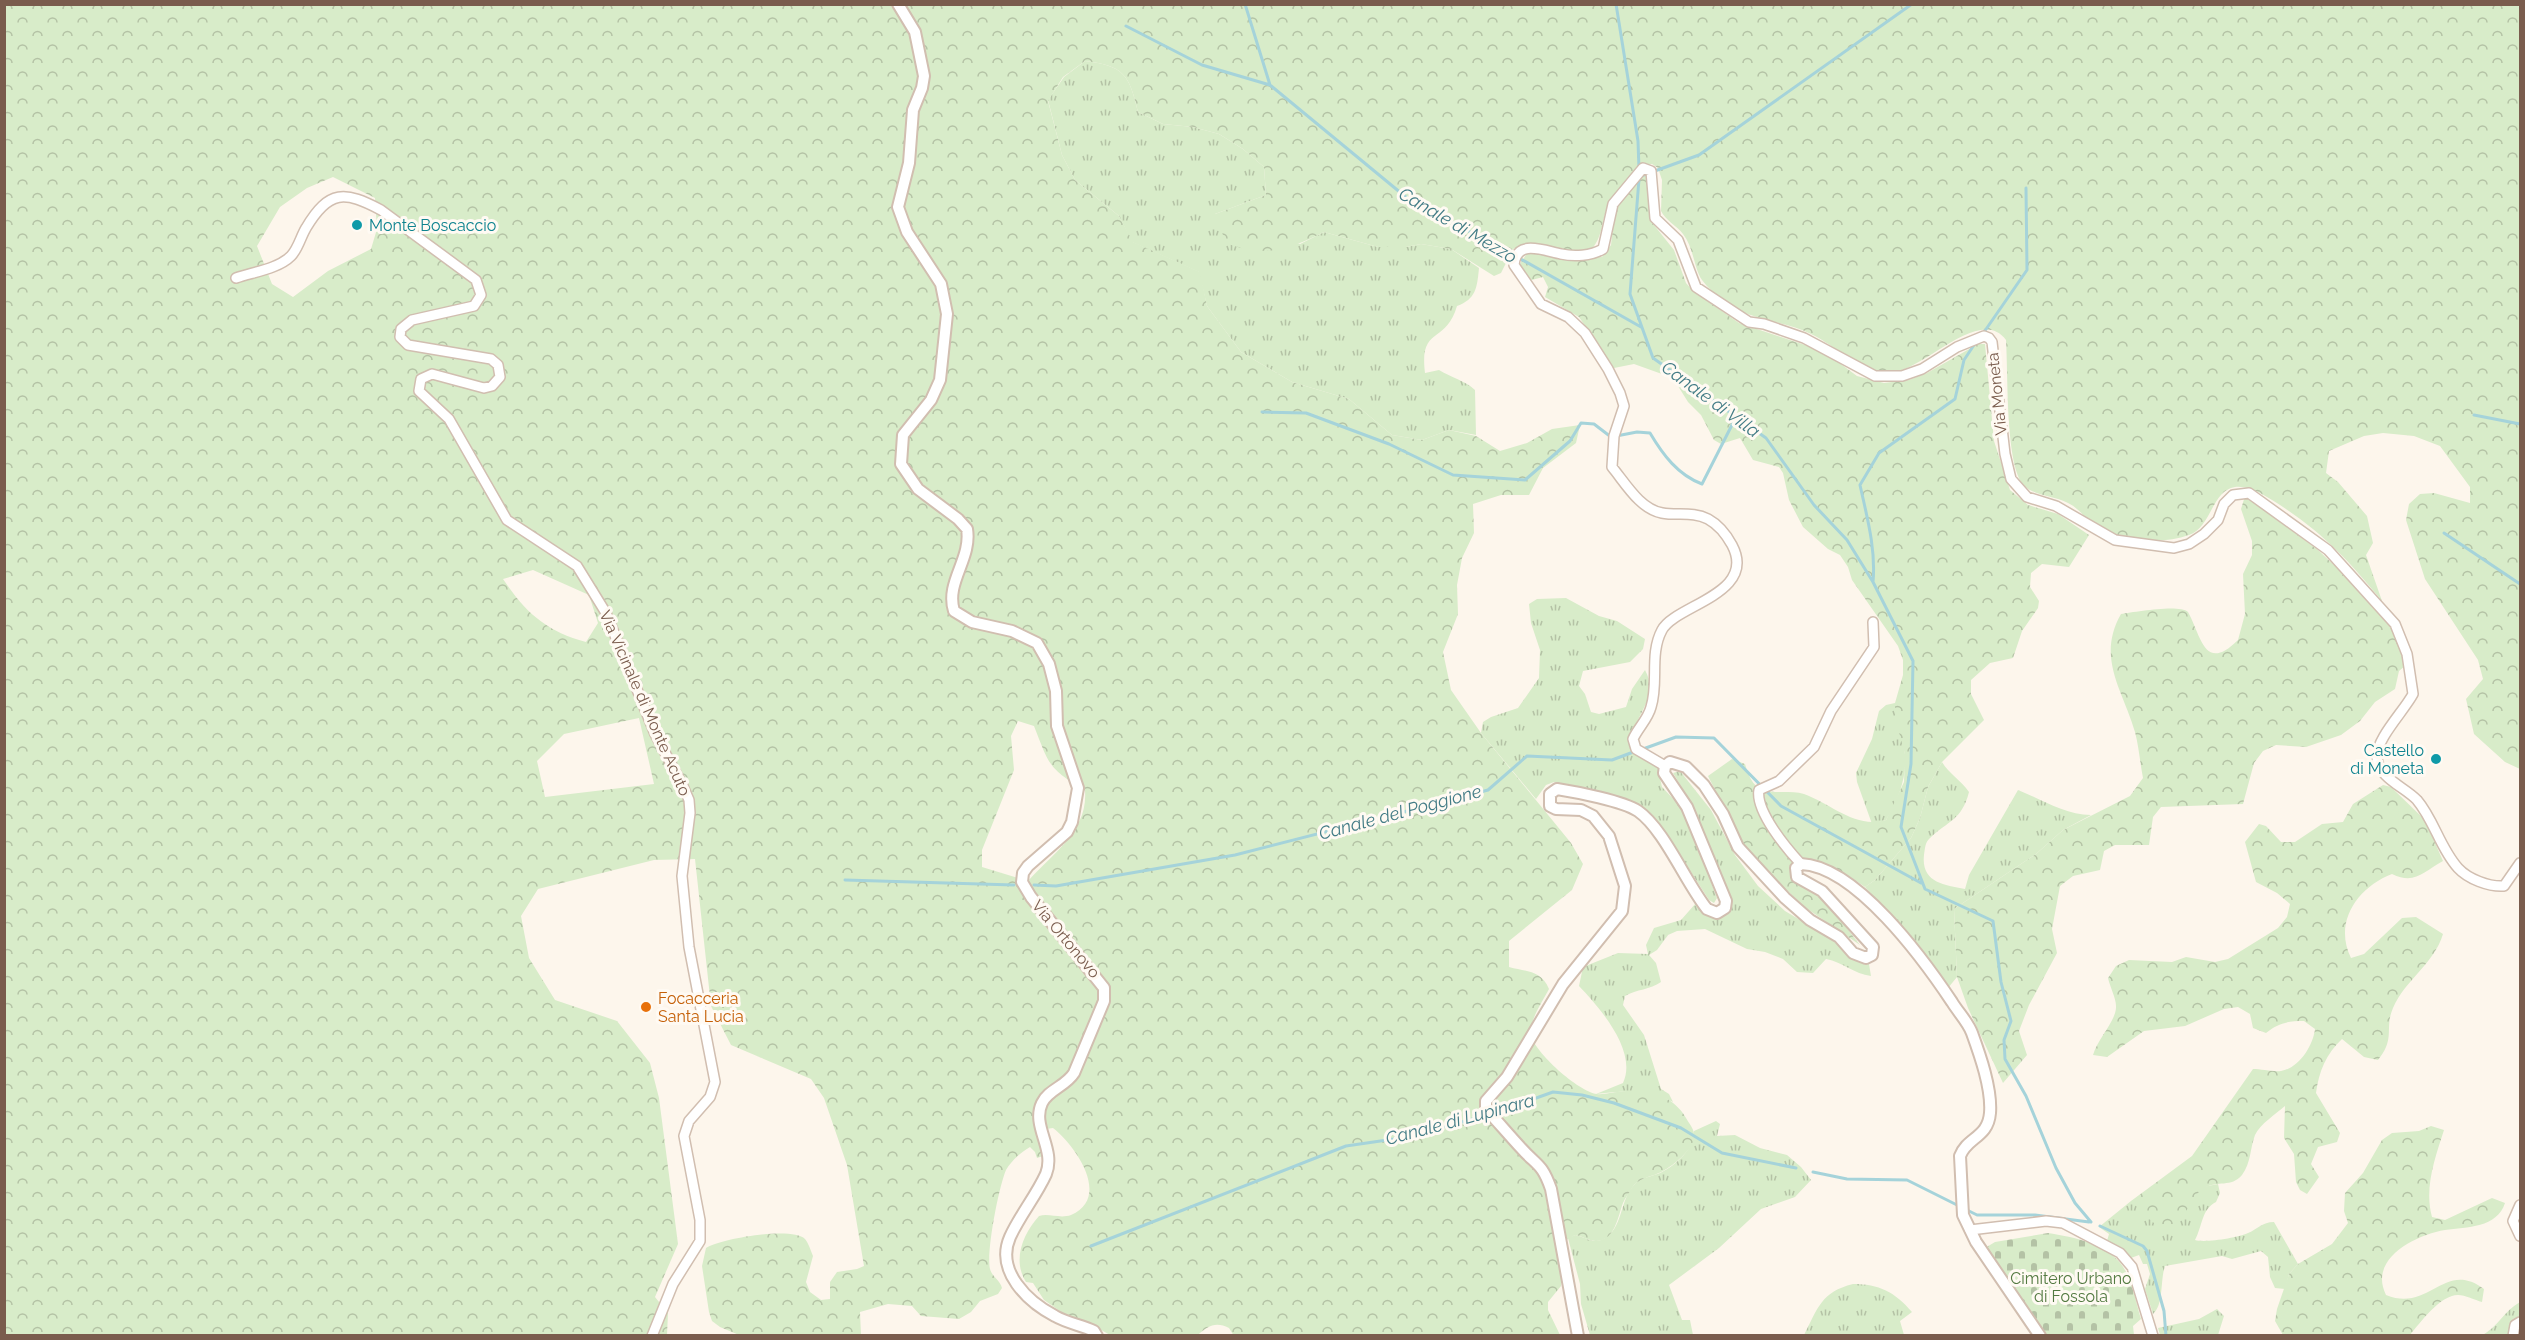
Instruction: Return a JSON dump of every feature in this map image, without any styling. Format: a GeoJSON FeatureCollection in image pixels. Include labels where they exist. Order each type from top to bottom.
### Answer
{"type":"FeatureCollection","features":[{"type":"Feature","properties":{"kind":"street","name":"Via Ortonovo"},"geometry":{"type":"LineString","coordinates":[[898,4],[915,32],[924,76],[922,88],[912,110],[909,163],[898,207],[907,232],[941,284],[947,306],[940,380],[931,400],[903,435],[901,464],[918,489],[940,509],[958,519],[967,529],[966,550],[951,591],[954,611],[972,622],[1012,631],[1036,643],[1049,664],[1056,691],[1057,726],[1078,788],[1072,822],[1067,832],[1028,866],[1023,873],[1023,882],[1053,927],[1104,988],[1104,1001],[1074,1073],[1069,1082],[1044,1099],[1041,1105],[1038,1115],[1050,1159],[1038,1191],[1009,1239],[1006,1252],[1007,1264],[1015,1282],[1036,1305],[1058,1318],[1094,1331],[1097,1335]]}},
{"type":"Feature","properties":{"kind":"street","name":"Via Moneta"},"geometry":{"type":"LineString","coordinates":[[1665,766],[1636,749],[1633,739],[1651,708],[1658,640],[1667,623],[1719,592],[1737,569],[1738,562],[1725,531],[1708,519],[1690,514],[1662,513],[1635,496],[1612,467],[1614,436],[1624,406],[1608,369],[1584,333],[1569,317],[1541,304],[1532,295],[1514,265],[1519,253],[1534,247],[1562,255],[1596,254],[1603,249],[1609,213],[1613,204],[1641,169],[1651,171],[1655,218],[1678,240],[1696,287],[1749,322],[1764,324],[1804,338],[1875,376],[1902,376],[1922,369],[1957,347],[1984,336],[1989,338],[1992,342],[2004,454],[2011,478],[2027,497],[2056,506],[2115,540],[2174,548],[2189,544],[2204,534],[2218,520],[2224,504],[2233,495],[2249,493],[2328,550],[2395,624],[2407,654],[2413,694],[2378,747],[2377,759],[2381,770],[2416,800],[2454,862],[2465,874],[2493,886],[2504,886],[2520,863]]}},
{"type":"Feature","properties":{"kind":"street","name":"Via Vicinale di Monte Acuto"},"geometry":{"type":"LineString","coordinates":[[236,278],[281,263],[292,255],[308,225],[332,198],[340,195],[365,201],[381,210],[476,280],[481,295],[474,306],[412,320],[401,329],[399,337],[408,345],[491,359],[498,364],[500,377],[492,386],[484,388],[432,374],[421,379],[419,391],[449,419],[507,520],[577,566],[606,613],[637,692],[689,800],[689,834],[682,876],[692,967],[715,1082],[710,1097],[685,1128],[700,1220],[700,1242],[673,1284],[652,1335]]}},
{"type":"Feature","properties":{"kind":"street"},"geometry":{"type":"LineString","coordinates":[[1801,864],[1772,825],[1760,802],[1759,790],[1779,781],[1814,747],[1831,711],[1874,647],[1873,622]]}},
{"type":"Feature","properties":{"kind":"street"},"geometry":{"type":"LineString","coordinates":[[1578,1335],[1551,1189],[1546,1174],[1536,1160],[1523,1151],[1485,1109],[1485,1101],[1507,1077],[1563,984],[1623,910],[1625,885],[1616,850],[1609,836],[1593,816],[1581,810],[1556,809],[1550,806],[1548,800],[1550,794],[1557,789],[1575,792],[1637,811],[1652,826],[1707,909],[1717,913],[1725,908],[1726,901],[1687,807],[1664,774],[1665,766],[1670,762],[1679,763],[1704,785],[1723,814],[1738,847],[1785,898],[1810,920],[1839,937],[1853,953],[1860,957],[1870,957],[1873,946],[1822,891],[1797,876],[1796,868],[1801,864],[1809,864],[1842,880],[1871,902],[1925,961],[1971,1031],[1990,1100],[1990,1113],[1982,1135],[1963,1148],[1960,1156],[1963,1215],[1970,1230],[2040,1335]]}},
{"type":"Feature","properties":{"kind":"street"},"geometry":{"type":"LineString","coordinates":[[2520,1205],[2513,1221],[2520,1236]]}},
{"type":"Feature","properties":{"kind":"street"},"geometry":{"type":"LineString","coordinates":[[1970,1230],[2046,1221],[2063,1223],[2120,1253],[2132,1267],[2153,1335]]}},
{"type":"Feature","properties":{"kind":"street"},"geometry":{"type":"LineString","coordinates":[[2513,1335],[2515,1325],[2520,1322]]}},
{"type":"Feature","properties":{"kind":"green space"},"geometry":{"type":"Polygon","coordinates":[[[5,5],[2520,5],[2520,769],[2505,762],[2474,734],[2466,699],[2483,679],[2478,660],[2425,579],[2406,520],[2409,504],[2420,494],[2434,493],[2470,503],[2470,487],[2440,446],[2414,436],[2383,433],[2364,436],[2329,451],[2326,473],[2338,482],[2367,516],[2373,543],[2366,555],[2382,601],[2347,561],[2310,527],[2270,499],[2247,488],[2235,487],[2227,490],[2216,502],[2202,525],[2189,535],[2154,541],[2129,538],[2096,526],[2068,503],[2039,494],[2022,483],[2014,463],[2011,447],[2006,340],[1995,331],[1982,330],[1968,334],[1921,361],[1893,372],[1870,369],[1800,329],[1742,312],[1717,295],[1702,280],[1687,240],[1661,211],[1662,180],[1658,168],[1652,164],[1638,166],[1612,198],[1606,209],[1598,239],[1591,250],[1570,251],[1534,245],[1524,246],[1513,249],[1501,273],[1494,276],[1451,249],[1421,244],[1406,247],[1378,247],[1324,232],[1276,250],[1253,250],[1226,243],[1215,214],[1266,195],[1264,167],[1243,149],[1219,134],[1193,127],[1163,124],[1138,112],[1128,80],[1117,69],[1085,61],[1063,77],[1048,101],[1062,155],[1075,180],[1119,216],[1133,242],[1200,272],[1207,306],[1241,352],[1292,382],[1349,399],[1392,435],[1422,440],[1449,430],[1476,436],[1500,451],[1527,443],[1552,429],[1580,425],[1576,443],[1543,468],[1529,495],[1501,495],[1473,504],[1474,533],[1462,558],[1457,585],[1458,614],[1443,652],[1451,690],[1481,733],[1571,843],[1583,864],[1572,890],[1509,941],[1509,967],[1538,975],[1549,989],[1532,1023],[1531,1035],[1534,1042],[1548,1061],[1589,1092],[1599,1094],[1639,1091],[1666,1098],[1680,1110],[1694,1133],[1692,1144],[1677,1161],[1663,1171],[1635,1184],[1624,1201],[1615,1227],[1608,1237],[1596,1241],[1575,1235],[1563,1242],[1561,1286],[1548,1302],[1548,1310],[1560,1335],[1234,1336],[1229,1328],[1216,1325],[1208,1327],[1198,1335],[1110,1335],[1089,1323],[1070,1318],[1044,1300],[1033,1283],[1026,1282],[1022,1274],[1021,1248],[1028,1231],[1039,1216],[1071,1215],[1083,1207],[1089,1196],[1086,1171],[1071,1146],[1053,1128],[1046,1129],[1043,1156],[1037,1158],[1030,1147],[1016,1157],[1006,1170],[994,1219],[989,1261],[991,1272],[1002,1288],[998,1294],[980,1301],[971,1312],[959,1319],[921,1316],[912,1306],[888,1304],[860,1312],[861,1335],[739,1335],[720,1327],[712,1321],[709,1312],[702,1266],[706,1248],[714,1244],[756,1235],[798,1235],[805,1239],[813,1256],[806,1282],[810,1292],[821,1300],[830,1299],[830,1282],[837,1272],[864,1266],[847,1165],[824,1098],[811,1079],[731,1045],[711,1006],[695,859],[654,860],[538,889],[521,916],[529,958],[555,1000],[617,1021],[650,1063],[659,1098],[678,1244],[655,1297],[668,1313],[667,1335],[5,1336],[5,5]],[[333,177],[307,188],[280,207],[257,246],[272,284],[293,297],[328,271],[371,249],[377,229],[375,198],[333,177]],[[533,570],[503,579],[529,611],[559,632],[586,642],[598,623],[589,595],[533,570]],[[639,718],[564,734],[537,761],[545,797],[654,784],[639,718]],[[1018,721],[1011,736],[1014,770],[982,850],[982,867],[1028,881],[1075,830],[1081,818],[1085,791],[1052,765],[1034,726],[1018,721]]]}},
{"type":"Feature","properties":{"kind":"green space"},"geometry":{"type":"Polygon","coordinates":[[[1085,61],[1117,69],[1123,74],[1128,80],[1138,112],[1163,124],[1193,127],[1219,134],[1243,149],[1264,167],[1266,195],[1215,214],[1300,244],[1324,232],[1378,247],[1406,247],[1421,244],[1451,249],[1479,268],[1472,296],[1457,306],[1447,326],[1430,341],[1424,358],[1425,373],[1439,370],[1475,390],[1476,435],[1449,430],[1422,440],[1392,435],[1349,399],[1292,382],[1241,352],[1207,306],[1199,272],[1132,242],[1119,216],[1075,180],[1062,155],[1048,100],[1064,77],[1085,61]]]}},
{"type":"Feature","properties":{"kind":"green space"},"geometry":{"type":"Polygon","coordinates":[[[1643,174],[1647,176],[1650,220],[1674,250],[1686,283],[1693,291],[1739,323],[1811,347],[1834,359],[1857,376],[1884,383],[1909,380],[1927,373],[1978,344],[1985,344],[1994,441],[2010,490],[2028,505],[2058,514],[2089,535],[2069,567],[2042,564],[2031,573],[2030,587],[2039,601],[2038,608],[2022,631],[2013,658],[1990,663],[1971,680],[1971,694],[1984,720],[1942,762],[1928,787],[1920,818],[1911,838],[1875,880],[1865,887],[1852,878],[1807,858],[1800,858],[1792,864],[1791,871],[1794,877],[1824,899],[1860,945],[1806,908],[1762,867],[1739,838],[1708,776],[1732,759],[1745,764],[1753,783],[1763,790],[1804,794],[1844,814],[1864,821],[1886,820],[1904,782],[1905,754],[1895,718],[1895,703],[1903,675],[1903,660],[1898,646],[1852,580],[1848,567],[1840,555],[1828,549],[1803,527],[1789,500],[1783,473],[1779,467],[1753,460],[1740,438],[1721,444],[1714,440],[1701,415],[1688,402],[1673,378],[1634,364],[1614,368],[1579,317],[1545,297],[1548,287],[1543,277],[1528,281],[1519,265],[1528,252],[1562,259],[1602,257],[1611,245],[1615,208],[1643,174]]]}},
{"type":"Feature","properties":{"kind":"green space"},"geometry":{"type":"Polygon","coordinates":[[[2245,496],[2318,550],[2337,568],[2394,631],[2405,666],[2399,671],[2395,689],[2375,702],[2360,721],[2341,735],[2306,747],[2276,745],[2263,751],[2254,763],[2243,804],[2161,807],[2153,817],[2149,845],[2115,845],[2104,851],[2100,870],[2073,876],[2060,886],[2052,929],[2057,953],[2029,1005],[2019,1031],[2027,1055],[2003,1083],[1968,1008],[1957,977],[1954,909],[2036,854],[2063,830],[2130,796],[2143,778],[2138,743],[2111,660],[2114,630],[2121,614],[2156,609],[2176,609],[2188,612],[2205,647],[2211,652],[2218,653],[2227,650],[2238,640],[2245,614],[2243,574],[2252,555],[2252,541],[2241,509],[2245,496]]]}},
{"type":"Feature","properties":{"kind":"green space"},"geometry":{"type":"Polygon","coordinates":[[[1566,598],[1599,616],[1617,621],[1645,639],[1643,649],[1630,662],[1583,671],[1579,686],[1585,694],[1591,712],[1599,714],[1626,707],[1632,689],[1645,670],[1649,681],[1649,691],[1647,701],[1634,729],[1631,749],[1637,756],[1657,765],[1662,787],[1683,809],[1717,898],[1714,903],[1709,900],[1663,829],[1646,813],[1554,782],[1546,785],[1536,799],[1481,733],[1483,722],[1518,708],[1539,678],[1540,650],[1531,623],[1529,604],[1537,599],[1566,598]]]}},
{"type":"Feature","properties":{"kind":"green space"},"geometry":{"type":"Polygon","coordinates":[[[1895,703],[1905,754],[1903,780],[1898,797],[1886,820],[1872,824],[1856,773],[1872,739],[1879,711],[1886,705],[1895,703]]]}},
{"type":"Feature","properties":{"kind":"green space"},"geometry":{"type":"Polygon","coordinates":[[[1942,762],[1969,792],[1962,809],[1954,819],[1927,842],[1924,855],[1926,871],[1930,877],[1942,884],[1965,889],[1969,875],[2018,790],[2063,810],[2091,815],[2063,830],[2036,854],[1954,909],[1957,977],[1948,988],[1923,952],[1865,887],[1875,880],[1911,838],[1920,818],[1928,787],[1942,762]]]}},
{"type":"Feature","properties":{"kind":"green space"},"geometry":{"type":"Polygon","coordinates":[[[1680,771],[1711,810],[1735,855],[1758,886],[1785,911],[1829,937],[1853,958],[1869,964],[1871,976],[1826,959],[1813,973],[1797,972],[1783,959],[1765,952],[1747,949],[1705,929],[1677,931],[1668,935],[1657,950],[1649,955],[1656,963],[1661,982],[1625,996],[1623,1005],[1644,1035],[1661,1089],[1669,1094],[1673,1102],[1654,1094],[1626,1092],[1596,1094],[1623,1083],[1626,1071],[1625,1057],[1621,1044],[1606,1017],[1579,986],[1583,967],[1618,953],[1648,954],[1646,945],[1654,928],[1681,920],[1696,903],[1713,916],[1722,916],[1729,910],[1729,898],[1724,882],[1697,818],[1673,773],[1680,771]]]}},
{"type":"Feature","properties":{"kind":"green space"},"geometry":{"type":"Polygon","coordinates":[[[2383,785],[2391,787],[2425,820],[2443,861],[2419,876],[2407,878],[2392,874],[2369,888],[2359,897],[2347,919],[2346,945],[2351,958],[2364,954],[2402,918],[2416,917],[2443,934],[2439,945],[2398,998],[2389,1022],[2387,1046],[2378,1060],[2364,1057],[2342,1039],[2321,1070],[2316,1093],[2340,1133],[2337,1142],[2318,1147],[2311,1164],[2319,1177],[2307,1194],[2300,1190],[2296,1182],[2294,1154],[2284,1138],[2285,1106],[2257,1131],[2247,1166],[2238,1179],[2204,1188],[2194,1197],[2181,1220],[2170,1231],[2157,1226],[2131,1201],[2192,1156],[2253,1069],[2281,1071],[2294,1066],[2308,1049],[2315,1029],[2304,1021],[2293,1021],[2279,1025],[2266,1033],[2253,1028],[2250,1014],[2238,1007],[2224,1009],[2185,1026],[2144,1031],[2107,1057],[2093,1055],[2116,1011],[2108,978],[2116,966],[2129,960],[2172,962],[2186,957],[2215,962],[2228,959],[2278,928],[2287,917],[2290,904],[2277,893],[2256,882],[2245,842],[2259,824],[2266,826],[2281,842],[2295,842],[2322,824],[2343,822],[2353,804],[2383,785]]]}},
{"type":"Feature","properties":{"kind":"green space"},"geometry":{"type":"Polygon","coordinates":[[[1716,1121],[1720,1124],[1717,1136],[1735,1135],[1760,1148],[1787,1155],[1811,1180],[1795,1197],[1761,1209],[1719,1248],[1669,1285],[1682,1320],[1690,1320],[1693,1335],[1590,1335],[1581,1304],[1580,1284],[1568,1238],[1575,1235],[1598,1241],[1609,1235],[1618,1222],[1626,1197],[1636,1183],[1673,1165],[1688,1150],[1694,1131],[1716,1121]]]}},
{"type":"Feature","properties":{"kind":"green space"},"geometry":{"type":"Polygon","coordinates":[[[2431,1126],[2444,1130],[2430,1184],[2432,1217],[2445,1220],[2492,1198],[2505,1203],[2501,1211],[2488,1222],[2433,1233],[2408,1243],[2389,1260],[2383,1270],[2382,1282],[2386,1295],[2401,1299],[2426,1293],[2447,1282],[2470,1281],[2484,1289],[2482,1302],[2461,1295],[2451,1296],[2431,1310],[2410,1335],[2283,1335],[2275,1321],[2289,1274],[2298,1264],[2332,1244],[2348,1223],[2344,1211],[2345,1193],[2363,1173],[2382,1140],[2392,1133],[2419,1131],[2431,1126]]]}},
{"type":"Feature","properties":{"kind":"green space"},"geometry":{"type":"Polygon","coordinates":[[[2218,1184],[2220,1193],[2216,1202],[2205,1214],[2195,1240],[2236,1237],[2266,1223],[2274,1222],[2298,1264],[2289,1274],[2285,1289],[2275,1288],[2270,1277],[2268,1257],[2261,1251],[2232,1259],[2222,1256],[2165,1266],[2159,1305],[2153,1314],[2145,1289],[2150,1274],[2147,1264],[2143,1264],[2139,1255],[2131,1258],[2107,1241],[2109,1234],[2099,1227],[2131,1201],[2218,1184]]]}},
{"type":"Feature","properties":{"kind":"green space","name":"Cimitero Urbano di Fossola"},"geometry":{"type":"Polygon","coordinates":[[[2048,1233],[2091,1243],[2119,1261],[2130,1281],[2141,1319],[2133,1326],[2134,1335],[2044,1335],[1985,1248],[1995,1242],[2048,1233]]]}},
{"type":"Feature","properties":{"kind":"green space"},"geometry":{"type":"Polygon","coordinates":[[[1853,1284],[1886,1290],[1906,1305],[1912,1312],[1900,1321],[1904,1335],[1804,1335],[1822,1302],[1842,1287],[1853,1284]]]}},
{"type":"Feature","properties":{"kind":"green space"},"geometry":{"type":"Polygon","coordinates":[[[2520,1302],[2520,1335],[2481,1336],[2492,1328],[2520,1302]]]}},
{"type":"Feature","properties":{"kind":"green space"},"geometry":{"type":"Polygon","coordinates":[[[2217,1309],[2224,1316],[2218,1335],[2160,1335],[2158,1328],[2199,1319],[2217,1309]]]}},
{"type":"Feature","properties":{"kind":"waterway","name":"Canale di Mezzo"},"geometry":{"type":"LineString","coordinates":[[1245,4],[1270,85],[1407,198],[1513,255]]}},
{"type":"Feature","properties":{"kind":"waterway","name":"Canale di Villa"},"geometry":{"type":"LineString","coordinates":[[1616,4],[1638,141],[1639,169]]}},
{"type":"Feature","properties":{"kind":"waterway"},"geometry":{"type":"LineString","coordinates":[[1641,176],[1699,155],[1912,4]]}},
{"type":"Feature","properties":{"kind":"waterway","name":"Canale di Villa"},"geometry":{"type":"LineString","coordinates":[[1126,26],[1202,65],[1270,85]]}},
{"type":"Feature","properties":{"kind":"waterway","name":"Canale di Villa"},"geometry":{"type":"LineString","coordinates":[[1639,179],[1630,294],[1653,358],[1766,438],[1814,505],[1847,540],[1873,582],[1913,661],[1911,764],[1901,827],[1925,889],[1993,921],[2001,982],[2011,1021],[2004,1040],[2005,1059],[2026,1096],[2056,1168],[2075,1203],[2091,1222]]}},
{"type":"Feature","properties":{"kind":"waterway"},"geometry":{"type":"LineString","coordinates":[[1982,335],[2027,270],[2026,188]]}},
{"type":"Feature","properties":{"kind":"waterway","name":"Canale di Mezzo"},"geometry":{"type":"LineString","coordinates":[[1519,258],[1641,327]]}},
{"type":"Feature","properties":{"kind":"waterway"},"geometry":{"type":"LineString","coordinates":[[1873,582],[1872,545],[1860,485],[1879,453],[1955,399],[1964,360],[1976,342]]}},
{"type":"Feature","properties":{"kind":"waterway"},"geometry":{"type":"LineString","coordinates":[[1262,412],[1306,413],[1389,444],[1453,475],[1525,480],[1570,441],[1581,423],[1594,424],[1611,437],[1637,432],[1650,433],[1678,470],[1702,484],[1736,417]]}},
{"type":"Feature","properties":{"kind":"waterway"},"geometry":{"type":"LineString","coordinates":[[2474,415],[2520,424]]}},
{"type":"Feature","properties":{"kind":"waterway"},"geometry":{"type":"LineString","coordinates":[[2444,533],[2520,584]]}},
{"type":"Feature","properties":{"kind":"waterway","name":"Canale del Poggione"},"geometry":{"type":"LineString","coordinates":[[1643,749],[1676,737],[1714,738],[1781,806],[1921,883]]}},
{"type":"Feature","properties":{"kind":"waterway","name":"Canale del Poggione"},"geometry":{"type":"LineString","coordinates":[[1034,885],[1056,886],[1235,855],[1454,799],[1488,790],[1527,756],[1612,760],[1636,751]]}},
{"type":"Feature","properties":{"kind":"waterway","name":"Canale del Poggione"},"geometry":{"type":"LineString","coordinates":[[845,880],[1014,885]]}},
{"type":"Feature","properties":{"kind":"waterway","name":"Canale di Lupinara"},"geometry":{"type":"LineString","coordinates":[[1494,1113],[1553,1092],[1582,1095],[1614,1103],[1681,1128],[1722,1153],[1796,1168]]}},
{"type":"Feature","properties":{"kind":"waterway","name":"Canale di Lupinara"},"geometry":{"type":"LineString","coordinates":[[1091,1246],[1346,1146],[1408,1137],[1487,1115]]}},
{"type":"Feature","properties":{"kind":"waterway","name":"Canale di Lupinara"},"geometry":{"type":"LineString","coordinates":[[1813,1172],[1847,1179],[1907,1180],[1959,1206]]}},
{"type":"Feature","properties":{"kind":"waterway","name":"Canale di Lupinara"},"geometry":{"type":"LineString","coordinates":[[1965,1209],[1977,1215],[2035,1215],[2089,1222]]}},
{"type":"Feature","properties":{"kind":"waterway"},"geometry":{"type":"LineString","coordinates":[[2100,1226],[2143,1246],[2147,1251],[2164,1311],[2166,1336]]}},
{"type":"Feature","properties":{"kind":"place","name":"Monte Boscaccio"},"geometry":{"type":"Point","coordinates":[357,225]}},
{"type":"Feature","properties":{"kind":"place","name":"Castello di Moneta"},"geometry":{"type":"Point","coordinates":[2436,759]}},
{"type":"Feature","properties":{"kind":"place","name":"Focacceria Santa Lucia"},"geometry":{"type":"Point","coordinates":[646,1007]}}]}
